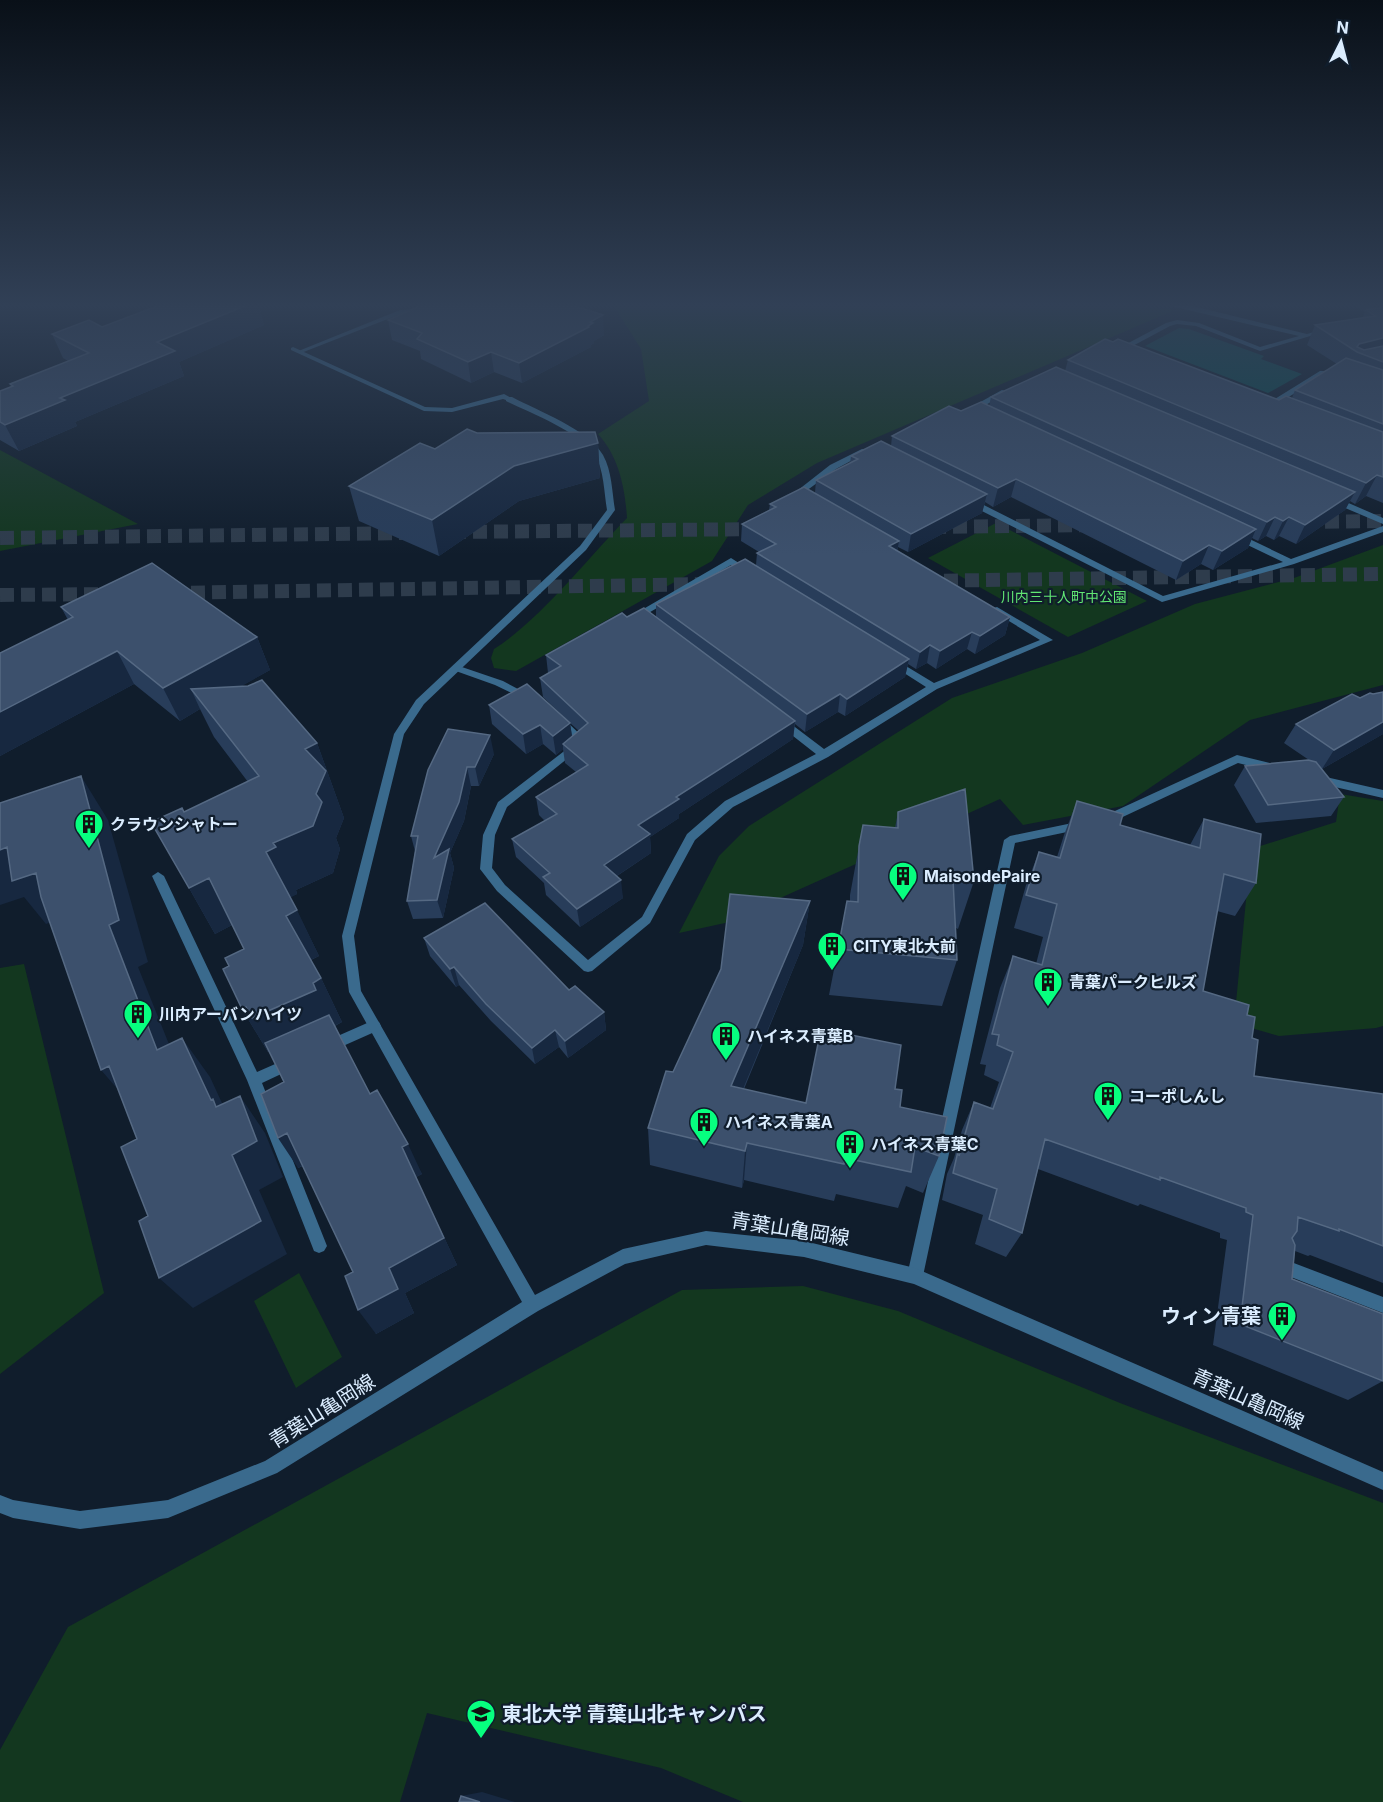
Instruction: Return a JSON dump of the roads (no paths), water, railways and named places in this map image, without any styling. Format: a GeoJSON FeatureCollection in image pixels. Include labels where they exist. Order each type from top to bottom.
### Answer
{"type":"FeatureCollection","features":[{"type":"Feature","properties":{"kind":"street"},"geometry":{"type":"LineString","coordinates":[[376,387],[424,409],[452,410],[504,396],[588,441],[599,453],[605,471],[610,510],[583,548],[420,702],[399,734],[348,936],[355,992],[532,1305]]}},
{"type":"Feature","properties":{"kind":"street"},"geometry":{"type":"LineString","coordinates":[[1265,408],[1300,387]]}},
{"type":"Feature","properties":{"kind":"street"},"geometry":{"type":"LineString","coordinates":[[978,416],[967,411],[1010,391]]}},
{"type":"Feature","properties":{"kind":"street"},"geometry":{"type":"LineString","coordinates":[[1254,403],[1276,412]]}},
{"type":"Feature","properties":{"kind":"street"},"geometry":{"type":"LineString","coordinates":[[807,500],[797,494],[833,467],[868,450],[879,455]]}},
{"type":"Feature","properties":{"kind":"street"},"geometry":{"type":"LineString","coordinates":[[963,498],[1162,599],[1291,562],[1383,529]]}},
{"type":"Feature","properties":{"kind":"street"},"geometry":{"type":"LineString","coordinates":[[1329,498],[1383,521]]}},
{"type":"Feature","properties":{"kind":"street"},"geometry":{"type":"LineString","coordinates":[[1226,532],[1291,562]]}},
{"type":"Feature","properties":{"kind":"street"},"geometry":{"type":"LineString","coordinates":[[657,629],[638,615],[731,561],[761,580]]}},
{"type":"Feature","properties":{"kind":"street"},"geometry":{"type":"LineString","coordinates":[[553,715],[583,741],[502,805],[489,835],[486,869],[501,888],[588,968],[646,920],[691,837],[729,804],[824,754],[933,687],[1048,640],[988,605]]}},
{"type":"Feature","properties":{"kind":"street"},"geometry":{"type":"LineString","coordinates":[[882,656],[933,687]]}},
{"type":"Feature","properties":{"kind":"street"},"geometry":{"type":"LineString","coordinates":[[456,668],[499,683],[538,701]]}},
{"type":"Feature","properties":{"kind":"street"},"geometry":{"type":"LineString","coordinates":[[777,719],[824,754]]}},
{"type":"Feature","properties":{"kind":"street"},"geometry":{"type":"LineString","coordinates":[[915,1276],[1010,840],[1109,819],[1237,759],[1281,770]]}},
{"type":"Feature","properties":{"kind":"street"},"geometry":{"type":"LineString","coordinates":[[1303,775],[1383,794]]}},
{"type":"Feature","properties":{"kind":"street"},"geometry":{"type":"LineString","coordinates":[[158,876],[254,1080],[319,1246]]}},
{"type":"Feature","properties":{"kind":"street"},"geometry":{"type":"LineString","coordinates":[[254,1080],[374,1026]]}},
{"type":"Feature","properties":{"kind":"street","name":"青葉山亀岡線"},"geometry":{"type":"LineString","coordinates":[[0,1504],[13,1509],[80,1520],[168,1509],[271,1467],[532,1305],[623,1257],[706,1238],[804,1249],[915,1276],[1383,1481]]}},
{"type":"Feature","properties":{"kind":"street"},"geometry":{"type":"LineString","coordinates":[[1273,1263],[1383,1305]]}},
{"type":"Feature","properties":{"kind":"tunnel"},"geometry":{"type":"LineString","coordinates":[[1304,522],[1383,521]]}},
{"type":"Feature","properties":{"kind":"tunnel"},"geometry":{"type":"LineString","coordinates":[[932,527],[1090,525]]}},
{"type":"Feature","properties":{"kind":"tunnel"},"geometry":{"type":"LineString","coordinates":[[452,532],[766,529]]}},
{"type":"Feature","properties":{"kind":"tunnel"},"geometry":{"type":"LineString","coordinates":[[0,538],[409,533]]}},
{"type":"Feature","properties":{"kind":"tunnel"},"geometry":{"type":"LineString","coordinates":[[923,581],[1383,574]]}},
{"type":"Feature","properties":{"kind":"tunnel"},"geometry":{"type":"LineString","coordinates":[[170,593],[709,584]]}},
{"type":"Feature","properties":{"kind":"tunnel"},"geometry":{"type":"LineString","coordinates":[[0,595],[112,594]]}},
{"type":"Feature","properties":{"kind":"place","name":"クラウンシャトー"},"geometry":{"type":"Point","coordinates":[89,850]}},
{"type":"Feature","properties":{"kind":"place","name":"MaisondePaire"},"geometry":{"type":"Point","coordinates":[903,902]}},
{"type":"Feature","properties":{"kind":"place","name":"CITY東北大前"},"geometry":{"type":"Point","coordinates":[832,972]}},
{"type":"Feature","properties":{"kind":"place","name":"青葉パークヒルズ"},"geometry":{"type":"Point","coordinates":[1048,1008]}},
{"type":"Feature","properties":{"kind":"place","name":"川内アーバンハイツ"},"geometry":{"type":"Point","coordinates":[138,1040]}},
{"type":"Feature","properties":{"kind":"place","name":"ハイネス青葉B"},"geometry":{"type":"Point","coordinates":[726,1062]}},
{"type":"Feature","properties":{"kind":"place","name":"コーポしんし"},"geometry":{"type":"Point","coordinates":[1108,1122]}},
{"type":"Feature","properties":{"kind":"place","name":"ハイネス青葉A"},"geometry":{"type":"Point","coordinates":[704,1148]}},
{"type":"Feature","properties":{"kind":"place","name":"ハイネス青葉C"},"geometry":{"type":"Point","coordinates":[850,1170]}},
{"type":"Feature","properties":{"kind":"place","name":"ウィン青葉"},"geometry":{"type":"Point","coordinates":[1282,1342]}},
{"type":"Feature","properties":{"kind":"place","name":"東北大学 青葉山北キャンパス"},"geometry":{"type":"Point","coordinates":[481,1740]}},
{"type":"Feature","properties":{"kind":"park label","name":"川内三十人町中公園"},"geometry":{"type":"Point","coordinates":[1064,596]}}]}
